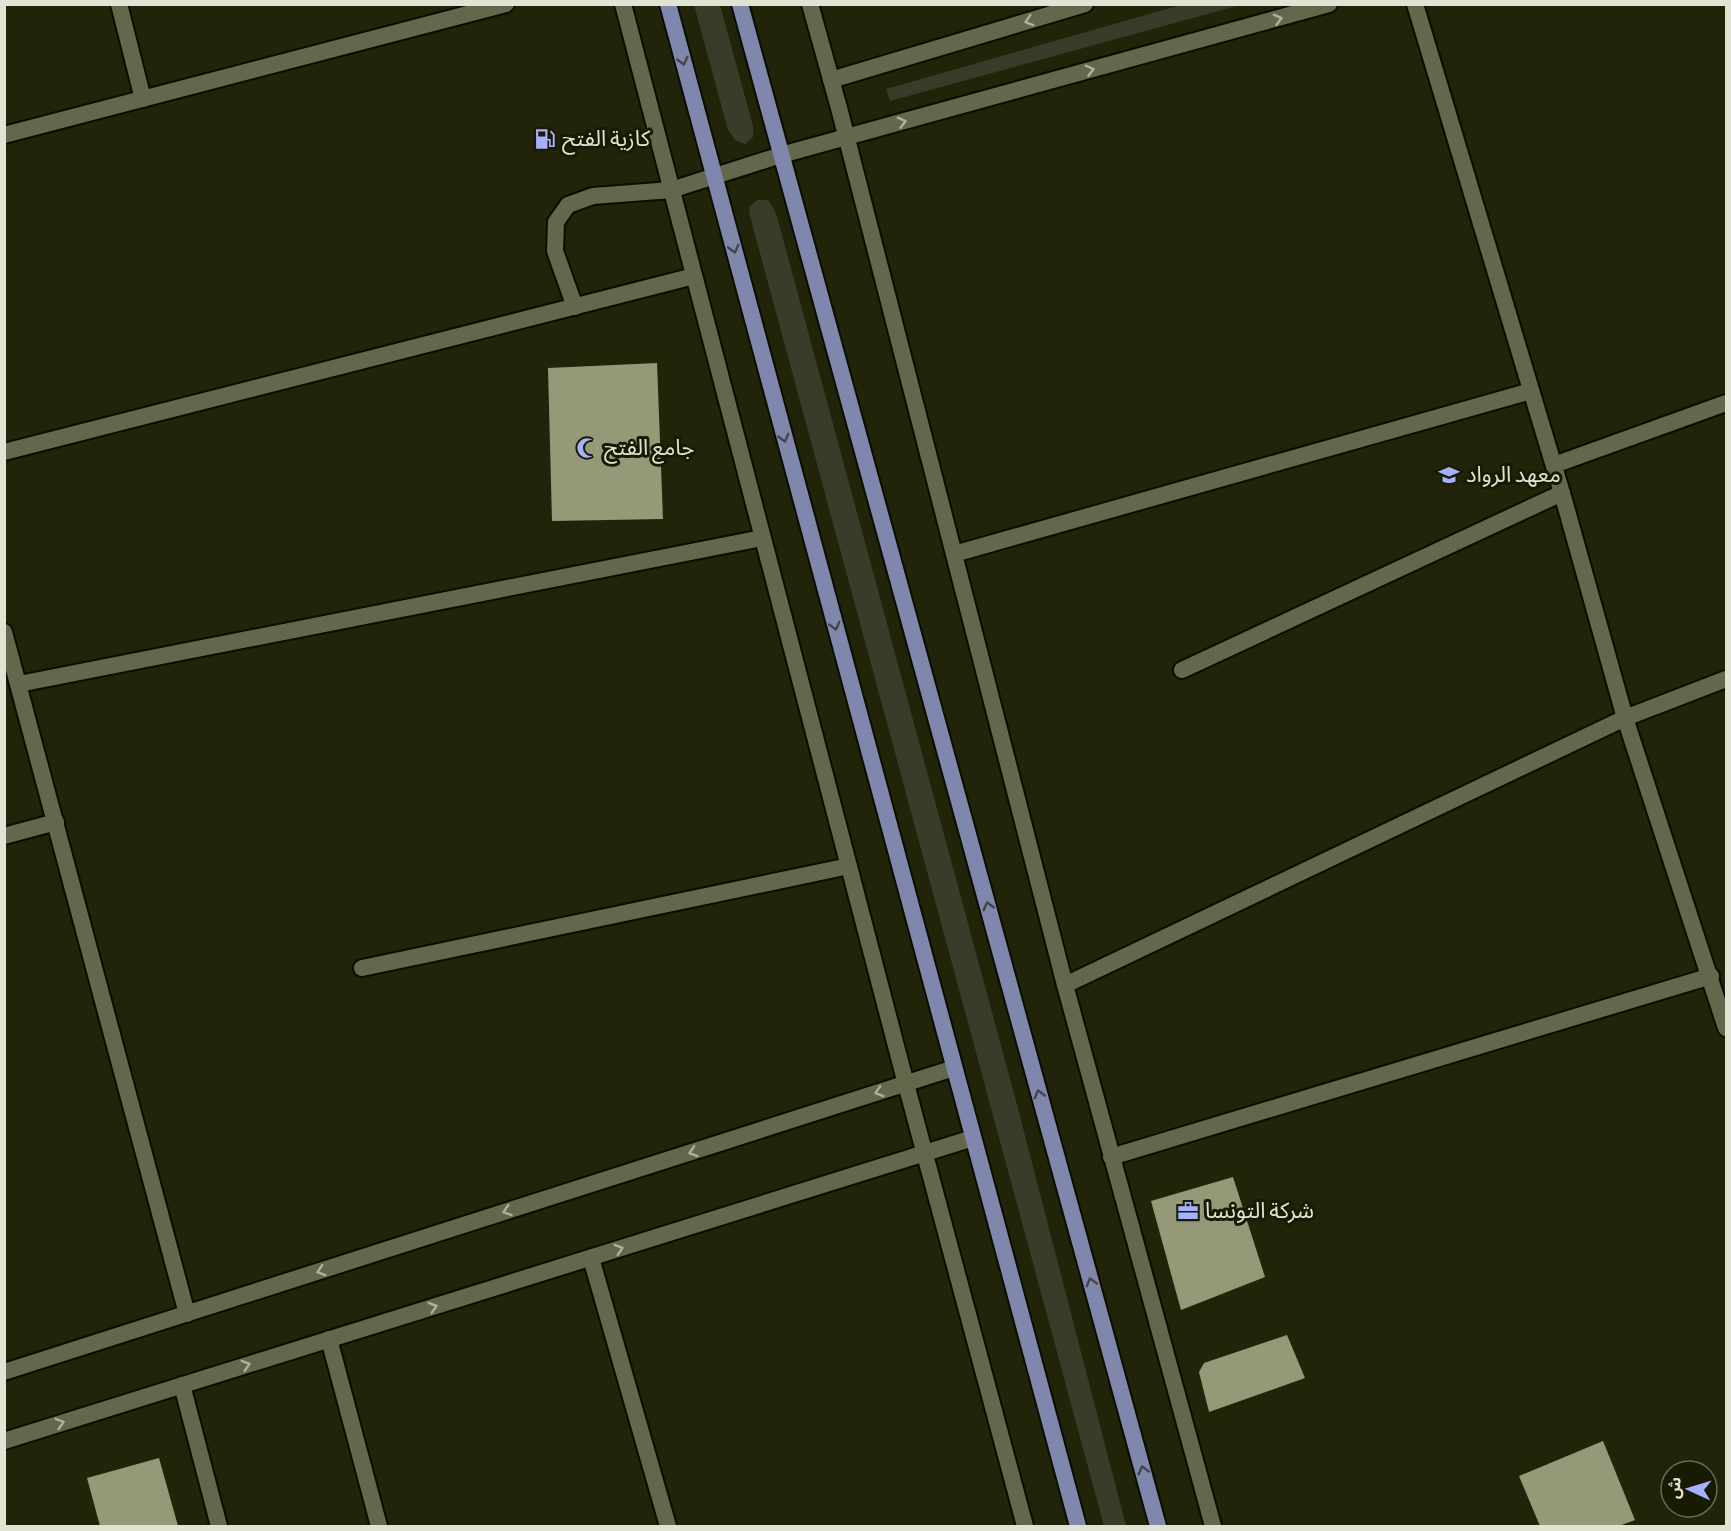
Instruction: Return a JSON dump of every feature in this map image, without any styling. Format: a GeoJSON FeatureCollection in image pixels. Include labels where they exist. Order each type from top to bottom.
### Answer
{"type":"FeatureCollection","features":[{"type":"Feature","properties":{"kind":"main road"},"geometry":{"type":"LineString","coordinates":[[668,4],[1078,1527]]}},
{"type":"Feature","properties":{"kind":"main road"},"geometry":{"type":"LineString","coordinates":[[740,4],[1158,1527]]}},
{"type":"Feature","properties":{"kind":"street"},"geometry":{"type":"LineString","coordinates":[[119,4],[143,99]]}},
{"type":"Feature","properties":{"kind":"street"},"geometry":{"type":"LineString","coordinates":[[4,135],[506,4]]}},
{"type":"Feature","properties":{"kind":"street"},"geometry":{"type":"LineString","coordinates":[[623,4],[906,1084],[1025,1527]]}},
{"type":"Feature","properties":{"kind":"street"},"geometry":{"type":"LineString","coordinates":[[810,4],[1065,985],[1214,1527]]}},
{"type":"Feature","properties":{"kind":"street"},"geometry":{"type":"LineString","coordinates":[[831,80],[1085,4]]}},
{"type":"Feature","properties":{"kind":"street"},"geometry":{"type":"LineString","coordinates":[[574,307],[555,251],[555,222],[568,205],[593,196],[671,190],[782,155],[1329,4]]}},
{"type":"Feature","properties":{"kind":"street"},"geometry":{"type":"LineString","coordinates":[[1414,4],[1554,465],[1625,718],[1711,976],[1726,1028]]}},
{"type":"Feature","properties":{"kind":"street"},"geometry":{"type":"LineString","coordinates":[[4,452],[694,276]]}},
{"type":"Feature","properties":{"kind":"street"},"geometry":{"type":"LineString","coordinates":[[954,554],[1531,391]]}},
{"type":"Feature","properties":{"kind":"street"},"geometry":{"type":"LineString","coordinates":[[1554,465],[1726,403]]}},
{"type":"Feature","properties":{"kind":"street"},"geometry":{"type":"LineString","coordinates":[[1182,670],[1562,493]]}},
{"type":"Feature","properties":{"kind":"street"},"geometry":{"type":"LineString","coordinates":[[19,684],[762,538]]}},
{"type":"Feature","properties":{"kind":"street"},"geometry":{"type":"LineString","coordinates":[[4,632],[188,1314]]}},
{"type":"Feature","properties":{"kind":"street"},"geometry":{"type":"LineString","coordinates":[[1065,985],[1625,718],[1726,679]]}},
{"type":"Feature","properties":{"kind":"street"},"geometry":{"type":"LineString","coordinates":[[4,836],[56,822]]}},
{"type":"Feature","properties":{"kind":"street"},"geometry":{"type":"LineString","coordinates":[[362,968],[849,866]]}},
{"type":"Feature","properties":{"kind":"street"},"geometry":{"type":"LineString","coordinates":[[1111,1157],[1711,976]]}},
{"type":"Feature","properties":{"kind":"street"},"geometry":{"type":"LineString","coordinates":[[4,1372],[954,1068]]}},
{"type":"Feature","properties":{"kind":"street"},"geometry":{"type":"LineString","coordinates":[[4,1441],[973,1138]]}},
{"type":"Feature","properties":{"kind":"street"},"geometry":{"type":"LineString","coordinates":[[591,1258],[668,1527]]}},
{"type":"Feature","properties":{"kind":"street"},"geometry":{"type":"LineString","coordinates":[[329,1339],[379,1527]]}},
{"type":"Feature","properties":{"kind":"street"},"geometry":{"type":"LineString","coordinates":[[182,1385],[219,1527]]}},
{"type":"Feature","properties":{"kind":"green space"},"geometry":{"type":"Polygon","coordinates":[[[694,5],[720,5],[753,126],[753,137],[745,144],[735,140],[728,130],[694,5]]]}},
{"type":"Feature","properties":{"kind":"green space"},"geometry":{"type":"Polygon","coordinates":[[[1181,5],[1240,5],[890,101],[886,89],[1181,5]]]}},
{"type":"Feature","properties":{"kind":"green space"},"geometry":{"type":"Polygon","coordinates":[[[757,200],[768,200],[776,213],[1016,1101],[1126,1526],[1104,1526],[750,216],[749,207],[757,200]]]}},
{"type":"Feature","properties":{"kind":"building"},"geometry":{"type":"Polygon","coordinates":[[[657,363],[663,519],[552,521],[548,368],[657,363]]]}},
{"type":"Feature","properties":{"kind":"building"},"geometry":{"type":"Polygon","coordinates":[[[1233,1177],[1265,1277],[1181,1310],[1151,1201],[1233,1177]]]}},
{"type":"Feature","properties":{"kind":"building"},"geometry":{"type":"Polygon","coordinates":[[[1287,1335],[1305,1378],[1209,1412],[1199,1372],[1204,1363],[1287,1335]]]}},
{"type":"Feature","properties":{"kind":"building"},"geometry":{"type":"Polygon","coordinates":[[[1603,1441],[1635,1520],[1619,1526],[1540,1526],[1519,1476],[1603,1441]]]}},
{"type":"Feature","properties":{"kind":"building"},"geometry":{"type":"Polygon","coordinates":[[[159,1458],[178,1526],[100,1526],[87,1478],[159,1458]]]}},
{"type":"Feature","properties":{"kind":"place","name":"كازية الفتح"},"geometry":{"type":"Point","coordinates":[545,139]}},
{"type":"Feature","properties":{"kind":"place","name":"جامع الفتح"},"geometry":{"type":"Point","coordinates":[587,448]}},
{"type":"Feature","properties":{"kind":"place","name":"معهد الرواد"},"geometry":{"type":"Point","coordinates":[1449,475]}},
{"type":"Feature","properties":{"kind":"place","name":"شركة التونسا"},"geometry":{"type":"Point","coordinates":[1188,1211]}}]}
